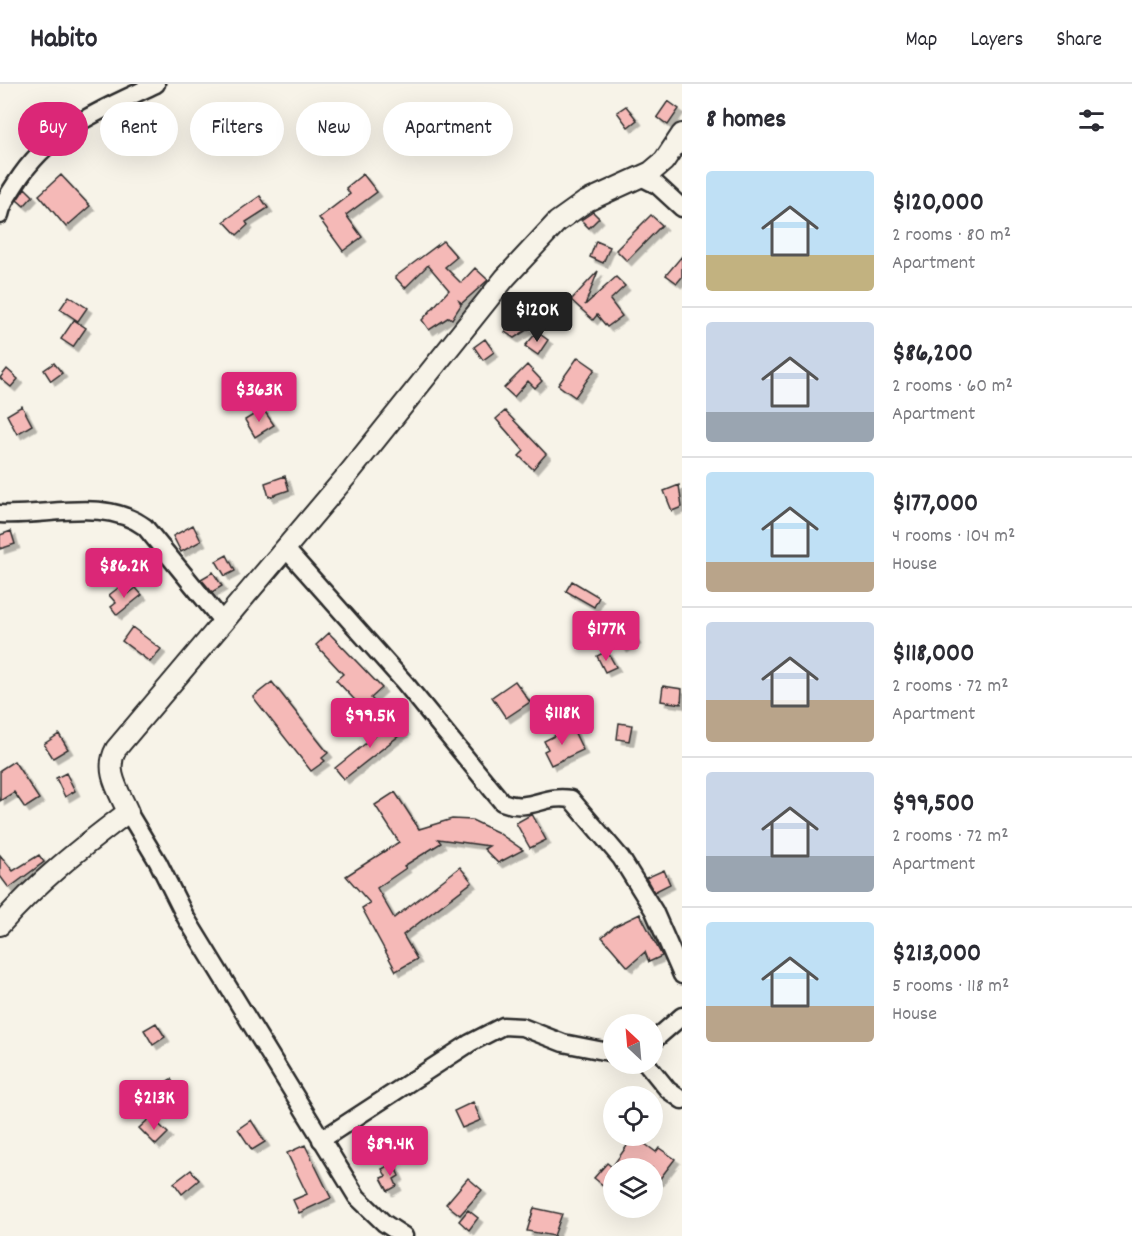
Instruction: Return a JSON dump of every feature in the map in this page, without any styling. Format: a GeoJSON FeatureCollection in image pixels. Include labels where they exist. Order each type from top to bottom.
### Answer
{"type":"FeatureCollection","features":[{"type":"Feature","properties":{"kind":"street"},"geometry":{"type":"LineString","coordinates":[[0,215],[2,204],[21,174],[48,142],[88,115],[156,84]]}},
{"type":"Feature","properties":{"kind":"street"},"geometry":{"type":"LineString","coordinates":[[404,1236],[384,1223],[357,1197],[321,1140],[186,918],[158,862],[128,812],[110,769],[109,760],[505,278],[557,222],[585,202],[641,177],[664,161],[682,134]]}},
{"type":"Feature","properties":{"kind":"street"},"geometry":{"type":"LineString","coordinates":[[641,177],[657,185],[682,208]]}},
{"type":"Feature","properties":{"kind":"street"},"geometry":{"type":"LineString","coordinates":[[0,514],[112,511],[133,518],[145,527],[223,622]]}},
{"type":"Feature","properties":{"kind":"street"},"geometry":{"type":"LineString","coordinates":[[285,548],[405,683],[502,802],[515,807],[533,806],[545,799],[559,797],[570,799],[585,814],[621,858],[654,911],[682,975]]}},
{"type":"Feature","properties":{"kind":"street"},"geometry":{"type":"LineString","coordinates":[[0,925],[17,905],[128,812]]}},
{"type":"Feature","properties":{"kind":"street"},"geometry":{"type":"LineString","coordinates":[[663,1032],[682,1016]]}},
{"type":"Feature","properties":{"kind":"street"},"geometry":{"type":"LineString","coordinates":[[321,1140],[470,1043],[502,1026],[522,1027],[563,1044],[603,1051]]}},
{"type":"Feature","properties":{"kind":"street"},"geometry":{"type":"LineString","coordinates":[[655,1074],[668,1090],[682,1100]]}},
{"type":"Feature","properties":{"kind":"building"},"geometry":{"type":"Polygon","coordinates":[[[668,101],[679,109],[668,125],[657,117],[668,101]]]}},
{"type":"Feature","properties":{"kind":"building"},"geometry":{"type":"Polygon","coordinates":[[[626,106],[637,120],[628,127],[617,112],[626,106]]]}},
{"type":"Feature","properties":{"kind":"building"},"geometry":{"type":"Polygon","coordinates":[[[363,174],[377,192],[346,215],[362,237],[343,251],[319,218],[350,194],[346,188],[363,174]]]}},
{"type":"Feature","properties":{"kind":"building"},"geometry":{"type":"Polygon","coordinates":[[[61,175],[90,206],[66,227],[39,195],[61,175]]]}},
{"type":"Feature","properties":{"kind":"building"},"geometry":{"type":"Polygon","coordinates":[[[25,188],[33,196],[24,206],[17,200],[25,188]]]}},
{"type":"Feature","properties":{"kind":"building"},"geometry":{"type":"Polygon","coordinates":[[[260,196],[268,208],[246,222],[248,225],[237,235],[224,221],[260,196]]]}},
{"type":"Feature","properties":{"kind":"building"},"geometry":{"type":"Polygon","coordinates":[[[593,212],[599,218],[589,228],[581,220],[593,212]]]}},
{"type":"Feature","properties":{"kind":"building"},"geometry":{"type":"Polygon","coordinates":[[[651,215],[662,225],[627,261],[616,250],[651,215]]]}},
{"type":"Feature","properties":{"kind":"building"},"geometry":{"type":"Polygon","coordinates":[[[443,241],[457,257],[445,267],[461,283],[475,268],[488,280],[462,303],[459,301],[461,305],[452,319],[449,317],[429,330],[422,320],[449,290],[428,265],[405,288],[395,277],[443,241]]]}},
{"type":"Feature","properties":{"kind":"building"},"geometry":{"type":"Polygon","coordinates":[[[596,241],[610,247],[603,263],[590,257],[596,241]]]}},
{"type":"Feature","properties":{"kind":"building"},"geometry":{"type":"Polygon","coordinates":[[[682,256],[682,277],[677,283],[666,275],[682,256]]]}},
{"type":"Feature","properties":{"kind":"building"},"geometry":{"type":"Polygon","coordinates":[[[598,271],[585,305],[616,277],[625,286],[610,300],[622,316],[607,327],[597,315],[593,320],[571,300],[598,271]]]}},
{"type":"Feature","properties":{"kind":"building"},"geometry":{"type":"Polygon","coordinates":[[[69,296],[87,308],[78,321],[60,309],[69,296]]]}},
{"type":"Feature","properties":{"kind":"building"},"geometry":{"type":"Polygon","coordinates":[[[515,318],[530,328],[514,338],[505,332],[515,318]]]}},
{"type":"Feature","properties":{"kind":"building"},"geometry":{"type":"Polygon","coordinates":[[[74,320],[86,328],[73,347],[61,339],[74,320]]]}},
{"type":"Feature","properties":{"kind":"building"},"geometry":{"type":"Polygon","coordinates":[[[537,332],[548,340],[538,355],[525,346],[537,332]]]}},
{"type":"Feature","properties":{"kind":"building"},"geometry":{"type":"Polygon","coordinates":[[[485,339],[494,352],[483,360],[474,347],[485,339]]]}},
{"type":"Feature","properties":{"kind":"building"},"geometry":{"type":"Polygon","coordinates":[[[578,357],[595,369],[575,397],[558,385],[578,357]]]}},
{"type":"Feature","properties":{"kind":"building"},"geometry":{"type":"Polygon","coordinates":[[[54,363],[62,373],[51,381],[44,370],[54,363]]]}},
{"type":"Feature","properties":{"kind":"building"},"geometry":{"type":"Polygon","coordinates":[[[527,365],[542,381],[535,388],[528,381],[514,397],[504,388],[527,365]]]}},
{"type":"Feature","properties":{"kind":"building"},"geometry":{"type":"Polygon","coordinates":[[[7,369],[18,379],[11,387],[0,378],[7,369]]]}},
{"type":"Feature","properties":{"kind":"building"},"geometry":{"type":"Polygon","coordinates":[[[22,406],[32,425],[17,434],[7,415],[22,406]]]}},
{"type":"Feature","properties":{"kind":"building"},"geometry":{"type":"Polygon","coordinates":[[[263,409],[274,425],[255,437],[245,420],[263,409]]]}},
{"type":"Feature","properties":{"kind":"building"},"geometry":{"type":"Polygon","coordinates":[[[505,411],[546,454],[533,469],[519,456],[524,451],[496,419],[505,411]]]}},
{"type":"Feature","properties":{"kind":"building"},"geometry":{"type":"Polygon","coordinates":[[[285,476],[289,490],[269,497],[265,483],[285,476]]]}},
{"type":"Feature","properties":{"kind":"building"},"geometry":{"type":"Polygon","coordinates":[[[679,485],[682,507],[672,511],[664,491],[679,485]]]}},
{"type":"Feature","properties":{"kind":"building"},"geometry":{"type":"Polygon","coordinates":[[[193,525],[201,541],[181,552],[173,536],[193,525]]]}},
{"type":"Feature","properties":{"kind":"building"},"geometry":{"type":"Polygon","coordinates":[[[11,531],[15,544],[0,549],[0,535],[11,531]]]}},
{"type":"Feature","properties":{"kind":"building"},"geometry":{"type":"Polygon","coordinates":[[[227,555],[235,571],[225,576],[216,561],[227,555]]]}},
{"type":"Feature","properties":{"kind":"building"},"geometry":{"type":"Polygon","coordinates":[[[213,572],[222,586],[212,592],[201,579],[213,572]]]}},
{"type":"Feature","properties":{"kind":"building"},"geometry":{"type":"Polygon","coordinates":[[[572,581],[599,597],[594,607],[566,591],[572,581]]]}},
{"type":"Feature","properties":{"kind":"building"},"geometry":{"type":"Polygon","coordinates":[[[122,585],[128,594],[136,588],[142,595],[117,615],[111,607],[116,603],[109,595],[122,585]]]}},
{"type":"Feature","properties":{"kind":"building"},"geometry":{"type":"Polygon","coordinates":[[[132,627],[161,649],[150,662],[122,641],[132,627]]]}},
{"type":"Feature","properties":{"kind":"building"},"geometry":{"type":"Polygon","coordinates":[[[629,630],[636,640],[623,648],[616,639],[629,630]]]}},
{"type":"Feature","properties":{"kind":"building"},"geometry":{"type":"Polygon","coordinates":[[[329,633],[382,688],[371,698],[378,706],[369,715],[336,680],[343,674],[316,645],[329,633]]]}},
{"type":"Feature","properties":{"kind":"building"},"geometry":{"type":"Polygon","coordinates":[[[607,651],[616,667],[605,672],[597,656],[607,651]]]}},
{"type":"Feature","properties":{"kind":"building"},"geometry":{"type":"Polygon","coordinates":[[[515,681],[530,702],[506,718],[492,697],[515,681]]]}},
{"type":"Feature","properties":{"kind":"building"},"geometry":{"type":"Polygon","coordinates":[[[272,682],[328,753],[322,758],[325,761],[311,771],[253,697],[272,682]]]}},
{"type":"Feature","properties":{"kind":"building"},"geometry":{"type":"Polygon","coordinates":[[[663,686],[682,689],[681,704],[661,701],[663,686]]]}},
{"type":"Feature","properties":{"kind":"building"},"geometry":{"type":"Polygon","coordinates":[[[396,719],[405,731],[344,779],[335,768],[396,719]]]}},
{"type":"Feature","properties":{"kind":"building"},"geometry":{"type":"Polygon","coordinates":[[[619,723],[632,725],[629,741],[617,739],[619,723]]]}},
{"type":"Feature","properties":{"kind":"building"},"geometry":{"type":"Polygon","coordinates":[[[572,727],[583,750],[551,765],[544,751],[548,749],[544,741],[572,727]]]}},
{"type":"Feature","properties":{"kind":"building"},"geometry":{"type":"Polygon","coordinates":[[[59,734],[68,749],[53,758],[44,744],[59,734]]]}},
{"type":"Feature","properties":{"kind":"building"},"geometry":{"type":"Polygon","coordinates":[[[14,761],[39,799],[25,808],[14,792],[0,801],[0,770],[14,761]]]}},
{"type":"Feature","properties":{"kind":"building"},"geometry":{"type":"Polygon","coordinates":[[[66,773],[75,791],[65,797],[56,778],[66,773]]]}},
{"type":"Feature","properties":{"kind":"building"},"geometry":{"type":"Polygon","coordinates":[[[395,792],[419,829],[452,819],[472,820],[497,832],[523,850],[498,863],[484,849],[489,846],[438,839],[441,843],[404,866],[406,868],[377,888],[394,918],[460,867],[472,882],[403,935],[417,959],[396,971],[362,908],[370,903],[346,876],[399,842],[375,805],[395,792]]]}},
{"type":"Feature","properties":{"kind":"building"},"geometry":{"type":"Polygon","coordinates":[[[532,814],[546,840],[530,848],[516,823],[532,814]]]}},
{"type":"Feature","properties":{"kind":"building"},"geometry":{"type":"Polygon","coordinates":[[[0,855],[13,871],[39,855],[44,862],[9,888],[0,876],[0,855]]]}},
{"type":"Feature","properties":{"kind":"building"},"geometry":{"type":"Polygon","coordinates":[[[664,870],[670,884],[654,892],[646,878],[664,870]]]}},
{"type":"Feature","properties":{"kind":"building"},"geometry":{"type":"Polygon","coordinates":[[[640,914],[662,956],[649,962],[645,952],[628,967],[602,937],[615,926],[640,914]]]}},
{"type":"Feature","properties":{"kind":"building"},"geometry":{"type":"Polygon","coordinates":[[[156,1023],[165,1037],[153,1045],[144,1030],[156,1023]]]}},
{"type":"Feature","properties":{"kind":"building"},"geometry":{"type":"Polygon","coordinates":[[[171,1079],[177,1090],[145,1108],[145,1094],[171,1079]]]}},
{"type":"Feature","properties":{"kind":"building"},"geometry":{"type":"Polygon","coordinates":[[[473,1102],[481,1120],[462,1128],[454,1111],[473,1102]]]}},
{"type":"Feature","properties":{"kind":"building"},"geometry":{"type":"Polygon","coordinates":[[[151,1117],[168,1133],[156,1145],[139,1128],[151,1117]]]}},
{"type":"Feature","properties":{"kind":"building"},"geometry":{"type":"Polygon","coordinates":[[[251,1120],[265,1142],[252,1150],[238,1129],[251,1120]]]}},
{"type":"Feature","properties":{"kind":"building"},"geometry":{"type":"Polygon","coordinates":[[[305,1145],[331,1198],[299,1213],[293,1200],[307,1194],[287,1153],[305,1145]]]}},
{"type":"Feature","properties":{"kind":"building"},"geometry":{"type":"Polygon","coordinates":[[[627,1146],[648,1146],[656,1152],[659,1148],[675,1159],[663,1175],[663,1158],[618,1158],[627,1146]]]}},
{"type":"Feature","properties":{"kind":"building"},"geometry":{"type":"Polygon","coordinates":[[[393,1163],[399,1176],[394,1179],[397,1186],[388,1191],[381,1178],[386,1176],[382,1169],[393,1163]]]}},
{"type":"Feature","properties":{"kind":"building"},"geometry":{"type":"Polygon","coordinates":[[[603,1168],[603,1185],[594,1178],[603,1168]]]}},
{"type":"Feature","properties":{"kind":"building"},"geometry":{"type":"Polygon","coordinates":[[[191,1170],[199,1180],[182,1194],[174,1183],[191,1170]]]}},
{"type":"Feature","properties":{"kind":"building"},"geometry":{"type":"Polygon","coordinates":[[[468,1178],[482,1190],[460,1215],[446,1204],[468,1178]]]}},
{"type":"Feature","properties":{"kind":"building"},"geometry":{"type":"Polygon","coordinates":[[[534,1208],[562,1214],[554,1236],[527,1231],[534,1208]]]}},
{"type":"Feature","properties":{"kind":"building"},"geometry":{"type":"Polygon","coordinates":[[[468,1210],[478,1218],[469,1230],[459,1221],[468,1210]]]}}]}
